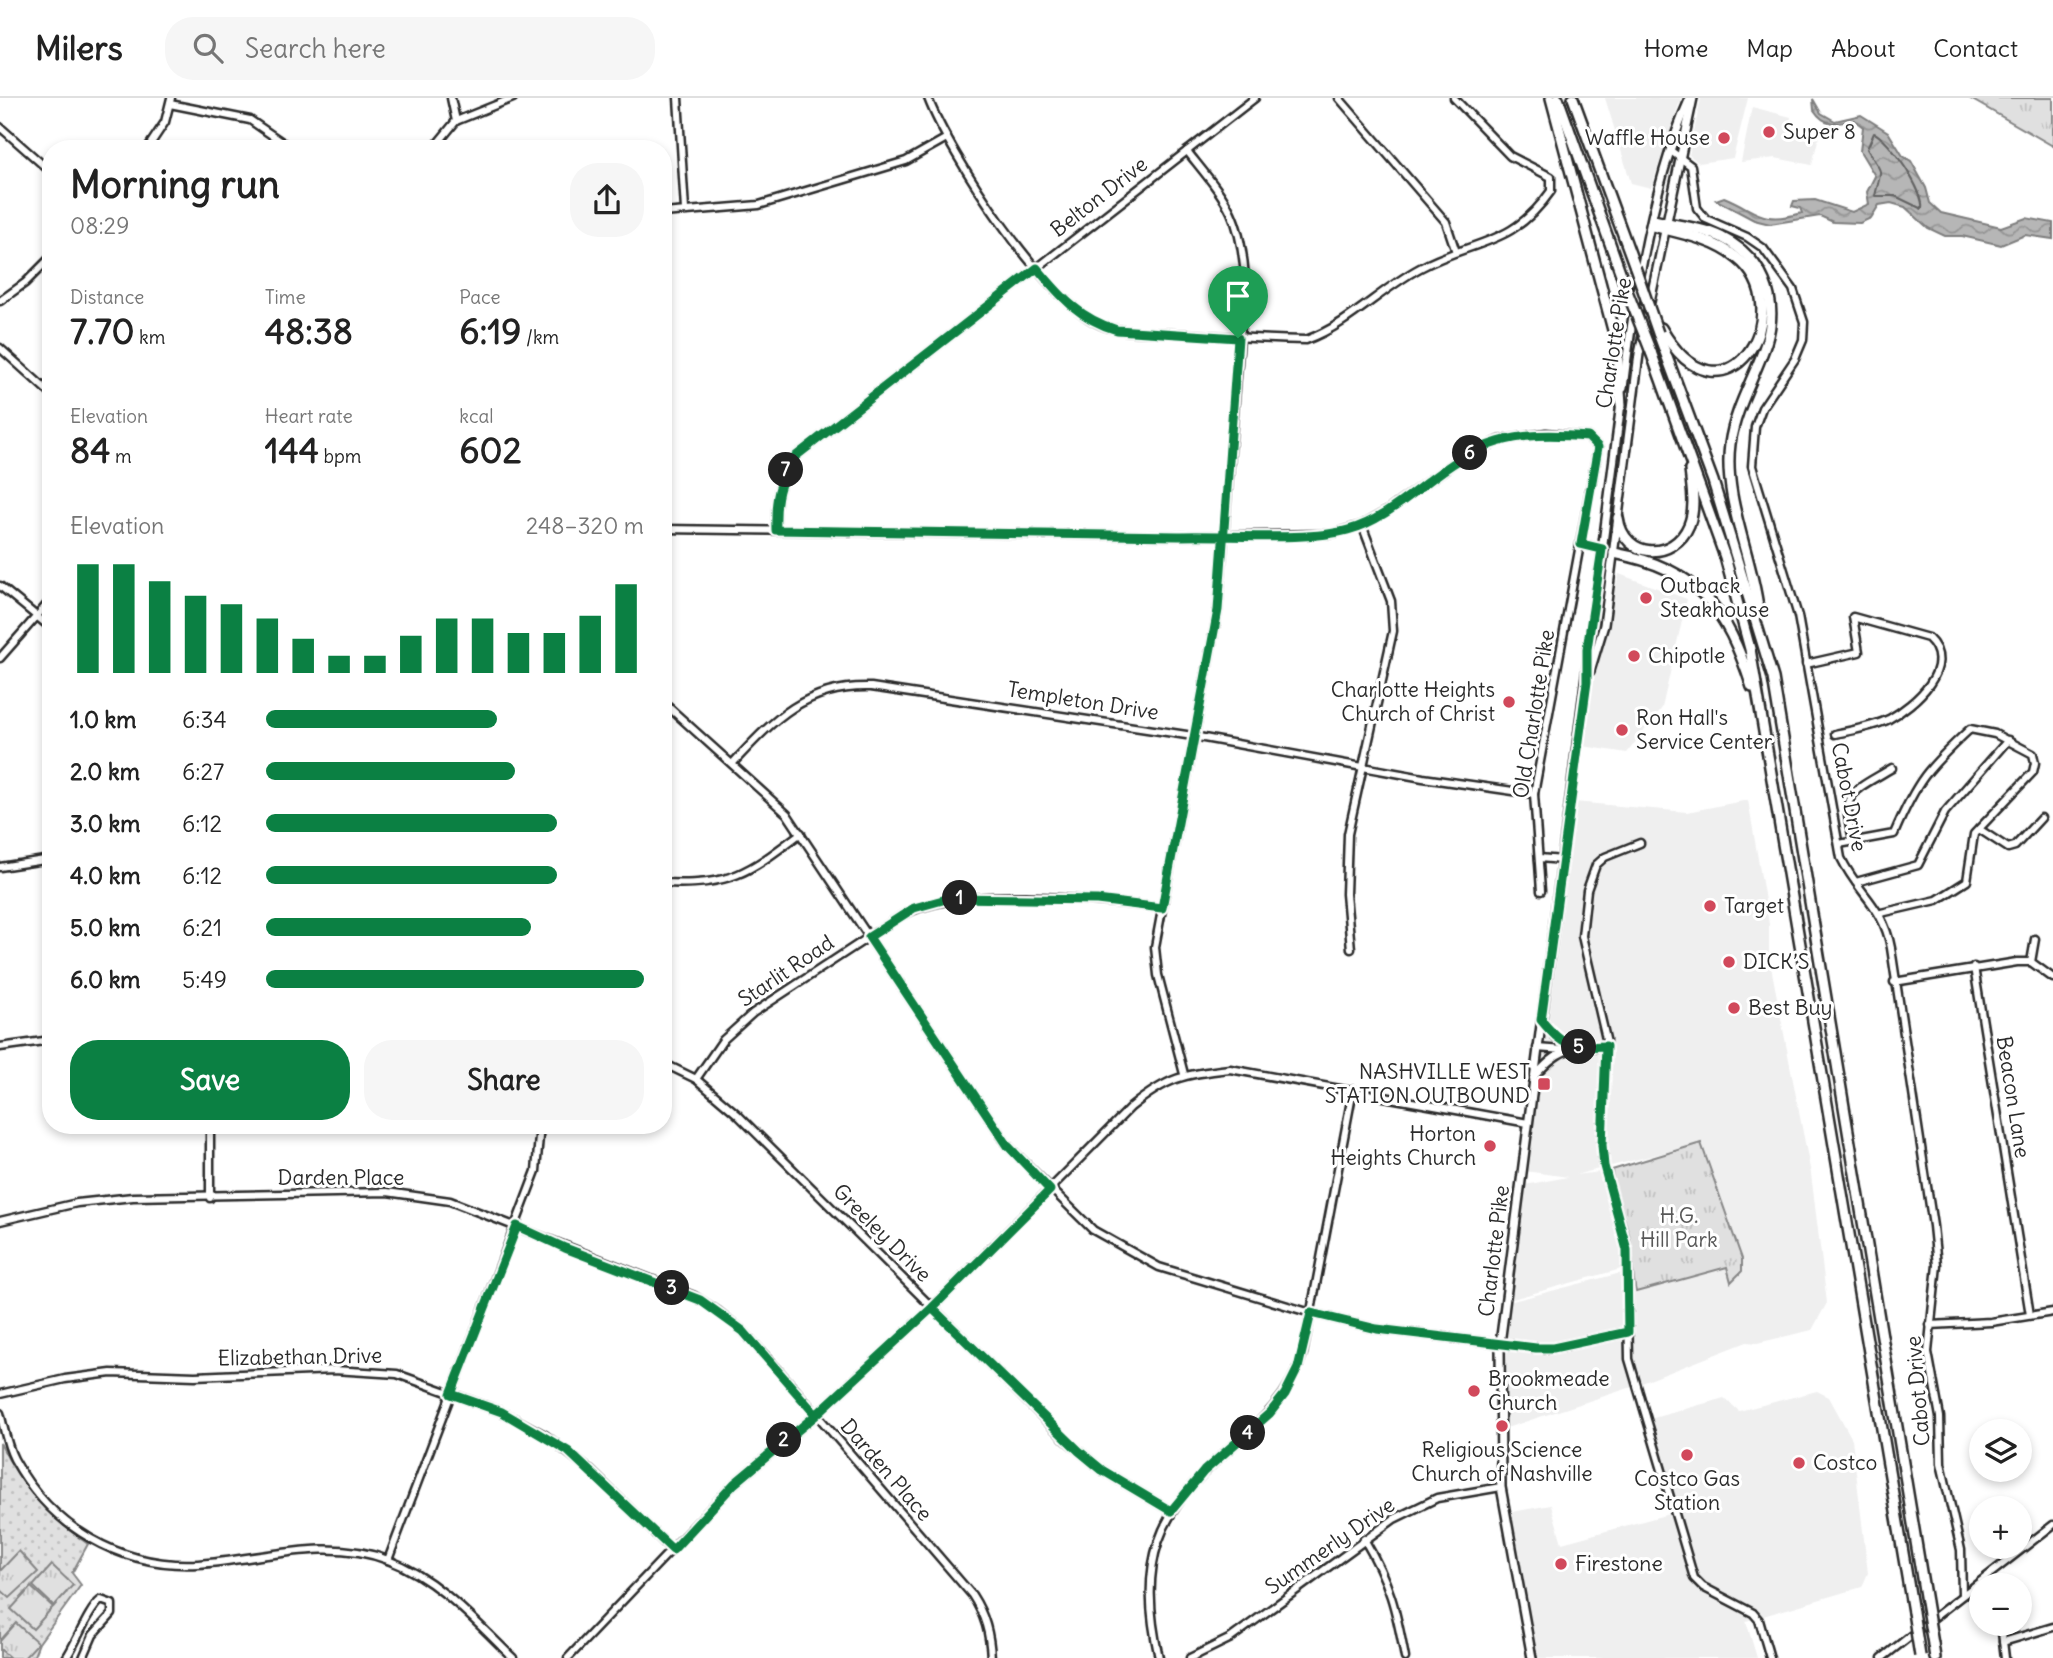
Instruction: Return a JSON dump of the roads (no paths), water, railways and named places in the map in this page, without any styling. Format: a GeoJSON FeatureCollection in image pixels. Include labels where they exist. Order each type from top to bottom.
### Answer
{"type":"FeatureCollection","features":[{"type":"Feature","properties":{"kind":"highway"},"geometry":{"type":"LineString","coordinates":[[1551,98],[1618,345],[1621,406]]}},
{"type":"Feature","properties":{"kind":"highway"},"geometry":{"type":"LineString","coordinates":[[1558,98],[1725,557],[1750,649],[1920,1657]]}},
{"type":"Feature","properties":{"kind":"highway"},"geometry":{"type":"LineString","coordinates":[[1573,98],[1713,481],[1773,678],[1935,1658]]}},
{"type":"Feature","properties":{"kind":"highway"},"geometry":{"type":"LineString","coordinates":[[1652,223],[1718,236],[1744,251],[1762,272],[1769,288],[1771,317],[1766,342],[1735,420],[1729,467],[1731,490],[1755,587],[1760,629]]}},
{"type":"Feature","properties":{"kind":"highway"},"geometry":{"type":"LineString","coordinates":[[1659,330],[1681,357],[1698,369],[1714,374],[1734,369],[1751,350],[1761,328],[1762,303],[1755,281],[1739,259],[1719,247],[1665,226]]}},
{"type":"Feature","properties":{"kind":"highway"},"geometry":{"type":"LineString","coordinates":[[1618,518],[1620,534],[1631,545],[1655,551],[1674,544],[1687,530],[1693,511],[1689,455]]}},
{"type":"Feature","properties":{"kind":"highway"},"geometry":{"type":"LineString","coordinates":[[1614,553],[1648,559],[1688,580],[1708,596],[1734,636],[1764,722]]}},
{"type":"Feature","properties":{"kind":"main road","name":"Charlotte Pike"},"geometry":{"type":"LineString","coordinates":[[1532,1658],[1500,1487],[1500,1344],[1587,682],[1587,649],[1628,349],[1652,223],[1671,151],[1691,98]]}},
{"type":"Feature","properties":{"kind":"main road","name":"Charlotte Pike"},"geometry":{"type":"LineString","coordinates":[[1587,682],[1604,625],[1639,354],[1681,158],[1691,98]]}},
{"type":"Feature","properties":{"kind":"main road"},"geometry":{"type":"LineString","coordinates":[[1602,549],[1614,553]]}},
{"type":"Feature","properties":{"kind":"street"},"geometry":{"type":"LineString","coordinates":[[451,98],[456,121]]}},
{"type":"Feature","properties":{"kind":"street"},"geometry":{"type":"LineString","coordinates":[[440,140],[456,121],[513,98]]}},
{"type":"Feature","properties":{"kind":"street"},"geometry":{"type":"LineString","coordinates":[[678,98],[685,210]]}},
{"type":"Feature","properties":{"kind":"street"},"geometry":{"type":"LineString","coordinates":[[928,98],[945,139],[976,187],[1037,268],[1072,308],[1117,330],[1306,340],[1330,331],[1418,269],[1456,252],[1479,247],[1524,224],[1551,191],[1551,177],[1510,156],[1454,98]]}},
{"type":"Feature","properties":{"kind":"street","name":"Belton Drive"},"geometry":{"type":"LineString","coordinates":[[776,530],[779,487],[796,456],[1255,98]]}},
{"type":"Feature","properties":{"kind":"street"},"geometry":{"type":"LineString","coordinates":[[1339,98],[1446,222],[1456,252]]}},
{"type":"Feature","properties":{"kind":"street"},"geometry":{"type":"LineString","coordinates":[[153,140],[165,122],[171,101],[250,120],[279,140]]}},
{"type":"Feature","properties":{"kind":"street"},"geometry":{"type":"LineString","coordinates":[[0,127],[42,164]]}},
{"type":"Feature","properties":{"kind":"street"},"geometry":{"type":"LineString","coordinates":[[672,211],[759,205],[906,161],[945,139]]}},
{"type":"Feature","properties":{"kind":"street"},"geometry":{"type":"LineString","coordinates":[[1184,1074],[1155,958],[1193,736],[1218,610],[1245,277],[1242,237],[1228,202],[1187,151]]}},
{"type":"Feature","properties":{"kind":"street"},"geometry":{"type":"LineString","coordinates":[[1671,151],[1681,158]]}},
{"type":"Feature","properties":{"kind":"street","name":"Cabot Drive"},"geometry":{"type":"LineString","coordinates":[[1681,158],[1691,166],[1697,208],[1706,219],[1763,248],[1793,289],[1804,322],[1803,340],[1795,359],[1762,408],[1753,436],[1752,466],[1798,616],[1841,858],[1856,883],[1881,914],[1889,939],[1933,1226],[1937,1265],[1928,1352],[1940,1417],[1941,1463],[1961,1550],[1962,1595]]}},
{"type":"Feature","properties":{"kind":"street"},"geometry":{"type":"LineString","coordinates":[[0,301],[25,283],[42,266]]}},
{"type":"Feature","properties":{"kind":"street"},"geometry":{"type":"LineString","coordinates":[[0,348],[42,386]]}},
{"type":"Feature","properties":{"kind":"street","name":"Old Charlotte Pike"},"geometry":{"type":"LineString","coordinates":[[1362,525],[1390,510],[1455,462],[1482,446],[1514,436],[1559,434],[1588,437],[1598,447],[1534,794],[1541,891]]}},
{"type":"Feature","properties":{"kind":"street"},"geometry":{"type":"LineString","coordinates":[[672,529],[1331,534],[1362,525],[1391,601],[1394,631],[1348,834],[1346,861],[1351,948]]}},
{"type":"Feature","properties":{"kind":"street"},"geometry":{"type":"LineString","coordinates":[[1581,544],[1602,549]]}},
{"type":"Feature","properties":{"kind":"street"},"geometry":{"type":"LineString","coordinates":[[0,586],[42,620]]}},
{"type":"Feature","properties":{"kind":"street"},"geometry":{"type":"LineString","coordinates":[[0,658],[42,610]]}},
{"type":"Feature","properties":{"kind":"street"},"geometry":{"type":"LineString","coordinates":[[1806,664],[1859,652],[1853,617],[1928,638],[1936,645],[1940,661],[1937,675],[1908,706],[1887,720],[1835,734]]}},
{"type":"Feature","properties":{"kind":"street","name":"Templeton Drive"},"geometry":{"type":"LineString","coordinates":[[733,763],[791,707],[817,694],[851,686],[885,688],[1193,736],[1365,765],[1423,778],[1534,794]]}},
{"type":"Feature","properties":{"kind":"street"},"geometry":{"type":"LineString","coordinates":[[672,710],[787,814],[1008,1146],[1093,1230],[1141,1259],[1311,1313],[1377,1329],[1553,1348],[1628,1332]]}},
{"type":"Feature","properties":{"kind":"street"},"geometry":{"type":"LineString","coordinates":[[1839,844],[1894,834],[1914,789],[1928,768],[1970,729],[2008,740],[2033,754],[2033,772],[1974,834],[1967,881],[1937,900],[1881,914]]}},
{"type":"Feature","properties":{"kind":"street"},"geometry":{"type":"LineString","coordinates":[[1856,883],[1918,865],[1945,812],[2008,740]]}},
{"type":"Feature","properties":{"kind":"street"},"geometry":{"type":"LineString","coordinates":[[1854,841],[1848,801],[1851,793],[1892,768]]}},
{"type":"Feature","properties":{"kind":"street"},"geometry":{"type":"LineString","coordinates":[[1979,829],[2008,848],[2015,846],[2041,818]]}},
{"type":"Feature","properties":{"kind":"street"},"geometry":{"type":"LineString","coordinates":[[672,883],[704,884],[743,874],[801,833]]}},
{"type":"Feature","properties":{"kind":"street"},"geometry":{"type":"LineString","coordinates":[[1640,843],[1605,858],[1596,865],[1583,907],[1585,959],[1601,1013],[1606,1046],[1602,1145],[1604,1166],[1627,1250],[1629,1359],[1693,1578],[1703,1587],[1753,1613],[1759,1620],[1770,1658]]}},
{"type":"Feature","properties":{"kind":"street"},"geometry":{"type":"LineString","coordinates":[[1539,858],[1563,860]]}},
{"type":"Feature","properties":{"kind":"street"},"geometry":{"type":"LineString","coordinates":[[0,867],[42,860]]}},
{"type":"Feature","properties":{"kind":"street","name":"Starlit Road"},"geometry":{"type":"LineString","coordinates":[[696,1079],[723,1040],[753,1013],[914,908],[950,898],[1097,900],[1162,908]]}},
{"type":"Feature","properties":{"kind":"street"},"geometry":{"type":"LineString","coordinates":[[2031,962],[2035,939]]}},
{"type":"Feature","properties":{"kind":"street"},"geometry":{"type":"LineString","coordinates":[[1894,982],[1974,967],[2031,962],[2053,978]]}},
{"type":"Feature","properties":{"kind":"street","name":"Beacon Lane"},"geometry":{"type":"LineString","coordinates":[[1974,967],[2030,1315]]}},
{"type":"Feature","properties":{"kind":"street"},"geometry":{"type":"LineString","coordinates":[[1541,1020],[1556,1038],[1572,1047]]}},
{"type":"Feature","properties":{"kind":"street"},"geometry":{"type":"LineString","coordinates":[[0,1047],[42,1041]]}},
{"type":"Feature","properties":{"kind":"street"},"geometry":{"type":"LineString","coordinates":[[1533,1078],[1554,1054],[1572,1047],[1606,1046]]}},
{"type":"Feature","properties":{"kind":"street"},"geometry":{"type":"LineString","coordinates":[[1537,1048],[1564,1050]]}},
{"type":"Feature","properties":{"kind":"street","name":"Greeley Drive"},"geometry":{"type":"LineString","coordinates":[[672,1067],[696,1079],[737,1114],[1079,1451],[1102,1470],[1171,1511]]}},
{"type":"Feature","properties":{"kind":"street"},"geometry":{"type":"LineString","coordinates":[[568,1658],[734,1484],[816,1415],[932,1308],[1131,1107],[1150,1092],[1184,1074],[1230,1069],[1528,1123]]}},
{"type":"Feature","properties":{"kind":"street"},"geometry":{"type":"LineString","coordinates":[[1159,1658],[1151,1620],[1150,1576],[1157,1543],[1171,1511],[1204,1471],[1270,1413],[1285,1394],[1298,1368],[1353,1090]]}},
{"type":"Feature","properties":{"kind":"street"},"geometry":{"type":"LineString","coordinates":[[210,1134],[210,1198]]}},
{"type":"Feature","properties":{"kind":"street"},"geometry":{"type":"LineString","coordinates":[[388,1560],[517,1226],[536,1171],[539,1134]]}},
{"type":"Feature","properties":{"kind":"street","name":"Darden Place"},"geometry":{"type":"LineString","coordinates":[[0,1221],[77,1203],[132,1196],[210,1198],[387,1192],[450,1201],[700,1300],[743,1331],[972,1595],[983,1613],[990,1637],[991,1658]]}},
{"type":"Feature","properties":{"kind":"street"},"geometry":{"type":"LineString","coordinates":[[1930,1325],[1970,1324],[2053,1312]]}},
{"type":"Feature","properties":{"kind":"street","name":"Elizabethan Drive"},"geometry":{"type":"LineString","coordinates":[[0,1394],[65,1379],[111,1373],[195,1376],[334,1370],[397,1374],[502,1412],[568,1451],[673,1550]]}},
{"type":"Feature","properties":{"kind":"street"},"geometry":{"type":"LineString","coordinates":[[0,1413],[13,1457],[40,1498],[66,1524],[104,1546],[173,1564],[328,1548],[388,1560],[432,1584],[513,1658]]}},
{"type":"Feature","properties":{"kind":"street","name":"Summerly Drive"},"geometry":{"type":"LineString","coordinates":[[1189,1658],[1231,1638],[1394,1519],[1437,1498],[1500,1487]]}},
{"type":"Feature","properties":{"kind":"street"},"geometry":{"type":"LineString","coordinates":[[1994,1573],[2053,1525]]}},
{"type":"Feature","properties":{"kind":"street"},"geometry":{"type":"LineString","coordinates":[[1364,1539],[1382,1570],[1395,1602],[1405,1658]]}},
{"type":"Feature","properties":{"kind":"street"},"geometry":{"type":"LineString","coordinates":[[1882,1658],[1969,1591]]}},
{"type":"Feature","properties":{"kind":"street"},"geometry":{"type":"LineString","coordinates":[[66,1658],[80,1638],[91,1609],[101,1600],[106,1600],[112,1604],[112,1614],[93,1636],[83,1658]]}},
{"type":"Feature","properties":{"kind":"street"},"geometry":{"type":"LineString","coordinates":[[2003,1642],[2053,1627]]}},
{"type":"Feature","properties":{"kind":"street"},"geometry":{"type":"LineString","coordinates":[[2002,1636],[2005,1658]]}},
{"type":"Feature","properties":{"kind":"water"},"geometry":{"type":"Polygon","coordinates":[[[1813,99],[1821,113],[1835,121],[1861,115],[1888,132],[1903,156],[1911,161],[1926,188],[1930,203],[1941,213],[2001,227],[2026,218],[2053,223],[2053,239],[2025,235],[2001,245],[1962,236],[1945,236],[1928,228],[1905,207],[1891,203],[1879,205],[1871,218],[1860,223],[1833,222],[1820,216],[1770,224],[1754,220],[1716,200],[1724,197],[1760,215],[1777,218],[1802,213],[1800,208],[1792,206],[1794,201],[1815,200],[1852,212],[1869,204],[1867,192],[1875,176],[1860,151],[1863,127],[1854,120],[1827,122],[1814,110],[1813,99]]]}},
{"type":"Feature","properties":{"kind":"place","name":"Super 8"},"geometry":{"type":"Point","coordinates":[1769,132]}},
{"type":"Feature","properties":{"kind":"place","name":"Waffle House"},"geometry":{"type":"Point","coordinates":[1724,138]}},
{"type":"Feature","properties":{"kind":"place","name":"Outback Steakhouse"},"geometry":{"type":"Point","coordinates":[1646,598]}},
{"type":"Feature","properties":{"kind":"place","name":"Chipotle"},"geometry":{"type":"Point","coordinates":[1634,656]}},
{"type":"Feature","properties":{"kind":"place","name":"Charlotte Heights Church of Christ"},"geometry":{"type":"Point","coordinates":[1509,702]}},
{"type":"Feature","properties":{"kind":"place","name":"Ron Hall's Service Center"},"geometry":{"type":"Point","coordinates":[1622,730]}},
{"type":"Feature","properties":{"kind":"place","name":"Target"},"geometry":{"type":"Point","coordinates":[1710,906]}},
{"type":"Feature","properties":{"kind":"place","name":"DICK’S"},"geometry":{"type":"Point","coordinates":[1729,962]}},
{"type":"Feature","properties":{"kind":"place","name":"Best Buy"},"geometry":{"type":"Point","coordinates":[1734,1008]}},
{"type":"Feature","properties":{"kind":"place","name":"NASHVILLE WEST STATION OUTBOUND"},"geometry":{"type":"Point","coordinates":[1544,1084]}},
{"type":"Feature","properties":{"kind":"place","name":"Horton Heights Church"},"geometry":{"type":"Point","coordinates":[1490,1146]}},
{"type":"Feature","properties":{"kind":"place","name":"Brookmeade Church"},"geometry":{"type":"Point","coordinates":[1474,1391]}},
{"type":"Feature","properties":{"kind":"place","name":"Religious Science Church of Nashville"},"geometry":{"type":"Point","coordinates":[1502,1426]}},
{"type":"Feature","properties":{"kind":"place","name":"Costco Gas Station"},"geometry":{"type":"Point","coordinates":[1687,1455]}},
{"type":"Feature","properties":{"kind":"place","name":"Costco"},"geometry":{"type":"Point","coordinates":[1799,1463]}},
{"type":"Feature","properties":{"kind":"place","name":"Firestone"},"geometry":{"type":"Point","coordinates":[1561,1564]}},
{"type":"Feature","properties":{"kind":"park label","name":"H.G. Hill Park"},"geometry":{"type":"Point","coordinates":[1679,1228]}}]}
